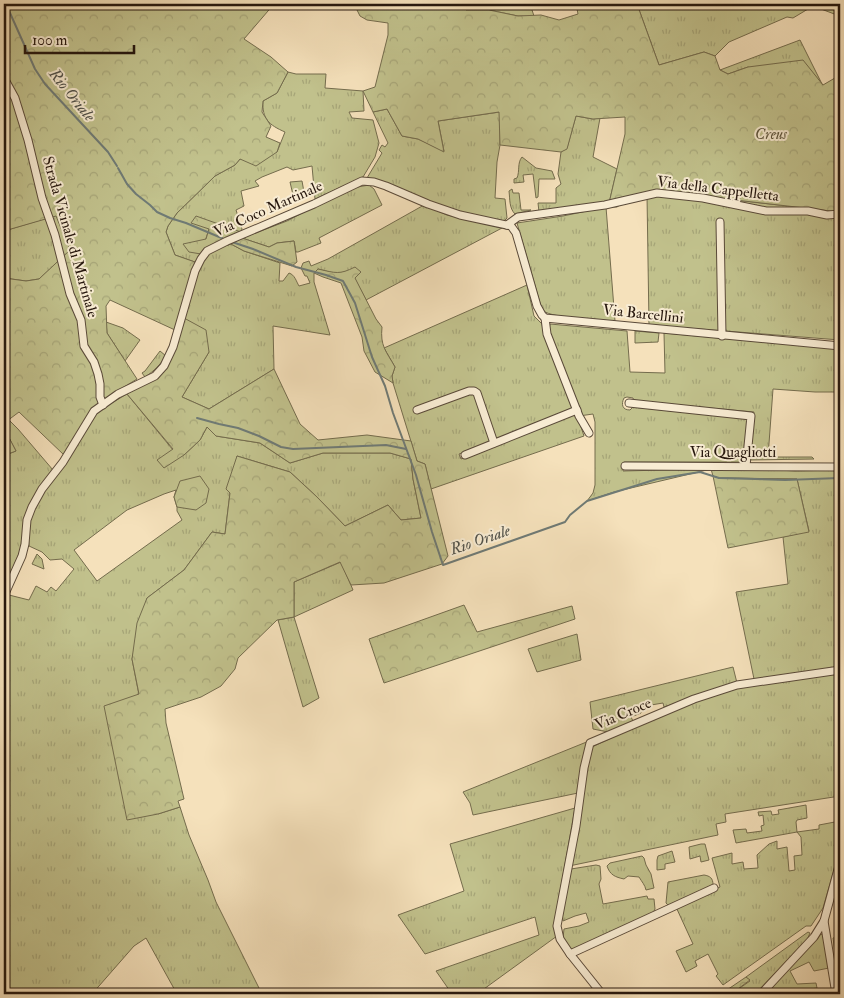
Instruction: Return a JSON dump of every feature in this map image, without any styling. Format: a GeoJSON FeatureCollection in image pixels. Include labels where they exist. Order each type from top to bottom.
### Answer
{"type":"FeatureCollection","features":[{"type":"Feature","properties":{"kind":"street","name":"Strada Vicinale di Martinale"},"geometry":{"type":"LineString","coordinates":[[4,78],[15,98],[23,124],[70,294],[81,320],[84,346],[94,362],[98,374],[100,397],[103,405]]}},
{"type":"Feature","properties":{"kind":"street","name":"Via Coco Martinale"},"geometry":{"type":"LineString","coordinates":[[4,596],[22,556],[27,520],[32,507],[94,412],[118,394],[155,376],[164,366],[173,347],[196,271],[206,251],[362,181],[386,186],[460,215],[507,225]]}},
{"type":"Feature","properties":{"kind":"street","name":"Via della Cappelletta"},"geometry":{"type":"LineString","coordinates":[[507,225],[518,217],[605,205],[657,193],[704,198],[766,211],[808,211],[827,215],[840,214]]}},
{"type":"Feature","properties":{"kind":"street"},"geometry":{"type":"LineString","coordinates":[[720,222],[722,336]]}},
{"type":"Feature","properties":{"kind":"street"},"geometry":{"type":"LineString","coordinates":[[507,225],[511,226],[516,232],[537,306],[546,318],[547,334],[580,418],[589,433]]}},
{"type":"Feature","properties":{"kind":"street","name":"Via Barcellini"},"geometry":{"type":"LineString","coordinates":[[546,318],[840,346]]}},
{"type":"Feature","properties":{"kind":"street"},"geometry":{"type":"LineString","coordinates":[[417,410],[469,391],[474,391],[477,393],[494,443]]}},
{"type":"Feature","properties":{"kind":"street"},"geometry":{"type":"LineString","coordinates":[[629,403],[751,416],[746,466]]}},
{"type":"Feature","properties":{"kind":"street"},"geometry":{"type":"LineString","coordinates":[[465,455],[577,410]]}},
{"type":"Feature","properties":{"kind":"street","name":"Via Quagliotti"},"geometry":{"type":"LineString","coordinates":[[625,466],[840,467]]}},
{"type":"Feature","properties":{"kind":"street","name":"Via Croce"},"geometry":{"type":"LineString","coordinates":[[602,994],[560,939],[557,926],[590,743],[694,699],[737,685],[840,670]]}},
{"type":"Feature","properties":{"kind":"street"},"geometry":{"type":"LineString","coordinates":[[762,994],[814,937],[824,921],[840,862]]}},
{"type":"Feature","properties":{"kind":"street"},"geometry":{"type":"LineString","coordinates":[[570,954],[714,888]]}},
{"type":"Feature","properties":{"kind":"street"},"geometry":{"type":"LineString","coordinates":[[824,921],[836,994]]}},
{"type":"Feature","properties":{"kind":"green space"},"geometry":{"type":"Polygon","coordinates":[[[4,4],[274,4],[244,39],[271,57],[288,72],[277,93],[263,101],[262,112],[271,126],[266,137],[280,143],[277,152],[256,166],[240,159],[235,165],[215,176],[177,213],[168,226],[166,232],[175,255],[195,262],[175,330],[110,300],[106,306],[107,333],[137,379],[94,407],[64,455],[19,412],[7,421],[4,414],[4,278],[26,281],[39,279],[70,250],[56,216],[4,231],[4,4]]]}},
{"type":"Feature","properties":{"kind":"green space","name":"Creus"},"geometry":{"type":"Polygon","coordinates":[[[354,4],[467,4],[466,10],[489,10],[518,16],[541,15],[559,20],[578,14],[576,4],[637,4],[659,65],[704,52],[715,56],[720,70],[728,74],[748,67],[803,60],[823,85],[840,75],[840,210],[831,211],[674,194],[627,200],[617,207],[606,207],[610,199],[625,134],[625,117],[593,119],[576,116],[567,149],[561,152],[500,145],[499,112],[438,121],[444,152],[418,139],[402,136],[387,109],[373,112],[363,91],[375,87],[388,35],[388,23],[367,20],[360,16],[354,4]]]}},
{"type":"Feature","properties":{"kind":"green space"},"geometry":{"type":"Polygon","coordinates":[[[467,4],[530,4],[534,16],[518,16],[489,10],[466,10],[467,4]]]}},
{"type":"Feature","properties":{"kind":"green space"},"geometry":{"type":"Polygon","coordinates":[[[637,4],[813,4],[813,6],[793,18],[787,17],[729,42],[715,56],[704,52],[659,65],[637,4]]]}},
{"type":"Feature","properties":{"kind":"green space"},"geometry":{"type":"Polygon","coordinates":[[[813,4],[840,4],[840,22],[837,15],[813,6],[813,4]]]}},
{"type":"Feature","properties":{"kind":"green space"},"geometry":{"type":"Polygon","coordinates":[[[800,40],[823,86],[748,67],[728,74],[720,70],[800,40]]]}},
{"type":"Feature","properties":{"kind":"green space"},"geometry":{"type":"Polygon","coordinates":[[[288,72],[296,74],[326,74],[325,88],[363,91],[364,111],[349,112],[352,118],[373,120],[379,143],[375,157],[363,177],[315,199],[312,166],[293,170],[287,167],[262,177],[255,181],[259,186],[241,191],[244,206],[236,210],[242,229],[241,232],[209,229],[201,254],[195,262],[175,255],[166,232],[177,213],[215,176],[235,165],[240,159],[277,152],[285,132],[271,124],[265,117],[263,101],[277,93],[288,72]]]}},
{"type":"Feature","properties":{"kind":"green space"},"geometry":{"type":"Polygon","coordinates":[[[387,109],[402,136],[418,139],[444,151],[438,121],[500,112],[500,145],[495,198],[505,199],[507,218],[503,222],[461,214],[367,178],[382,153],[379,150],[382,145],[385,147],[388,143],[373,112],[387,109]]]}},
{"type":"Feature","properties":{"kind":"green space"},"geometry":{"type":"Polygon","coordinates":[[[576,116],[593,119],[600,118],[593,157],[617,169],[610,199],[606,207],[539,212],[538,203],[556,203],[556,188],[561,184],[558,174],[561,152],[567,148],[576,116]]]}},
{"type":"Feature","properties":{"kind":"green space"},"geometry":{"type":"Polygon","coordinates":[[[522,157],[536,168],[552,171],[555,179],[539,179],[538,197],[536,198],[533,174],[523,175],[524,182],[514,183],[522,157]]]}},
{"type":"Feature","properties":{"kind":"green space"},"geometry":{"type":"Polygon","coordinates":[[[302,181],[304,192],[293,195],[290,182],[302,181]]]}},
{"type":"Feature","properties":{"kind":"green space"},"geometry":{"type":"Polygon","coordinates":[[[369,185],[374,189],[382,205],[319,238],[321,243],[296,252],[294,241],[277,243],[269,247],[242,238],[287,221],[352,188],[369,185]]]}},
{"type":"Feature","properties":{"kind":"green space"},"geometry":{"type":"Polygon","coordinates":[[[512,189],[513,193],[519,193],[521,210],[531,210],[515,214],[510,200],[509,191],[512,189]]]}},
{"type":"Feature","properties":{"kind":"green space"},"geometry":{"type":"Polygon","coordinates":[[[647,195],[709,197],[831,211],[840,210],[840,340],[649,325],[647,195]]]}},
{"type":"Feature","properties":{"kind":"green space"},"geometry":{"type":"Polygon","coordinates":[[[424,205],[447,215],[502,228],[366,300],[354,277],[345,272],[337,274],[318,269],[314,273],[314,282],[330,335],[273,326],[274,369],[209,409],[182,397],[209,352],[184,318],[198,271],[207,255],[213,250],[231,244],[244,251],[280,263],[279,281],[283,281],[289,273],[294,277],[299,286],[310,283],[301,268],[303,263],[309,261],[311,266],[328,259],[424,205]]]}},
{"type":"Feature","properties":{"kind":"green space"},"geometry":{"type":"Polygon","coordinates":[[[606,207],[615,321],[566,317],[544,311],[517,223],[606,207]]]}},
{"type":"Feature","properties":{"kind":"green space"},"geometry":{"type":"Polygon","coordinates":[[[57,215],[71,250],[39,279],[26,281],[4,278],[4,231],[57,215]]]}},
{"type":"Feature","properties":{"kind":"green space"},"geometry":{"type":"Polygon","coordinates":[[[196,216],[241,232],[201,254],[189,252],[183,244],[206,239],[209,229],[191,223],[196,216]]]}},
{"type":"Feature","properties":{"kind":"green space"},"geometry":{"type":"Polygon","coordinates":[[[242,238],[269,247],[277,243],[294,241],[297,262],[292,266],[244,251],[231,244],[242,238]]]}},
{"type":"Feature","properties":{"kind":"green space"},"geometry":{"type":"Polygon","coordinates":[[[355,267],[361,272],[355,278],[382,327],[383,344],[395,367],[392,376],[393,383],[375,372],[364,351],[362,337],[341,283],[314,273],[318,269],[337,272],[355,267]]]}},
{"type":"Feature","properties":{"kind":"green space"},"geometry":{"type":"Polygon","coordinates":[[[527,285],[534,316],[542,324],[574,407],[496,441],[459,454],[461,459],[576,412],[584,436],[431,489],[425,464],[417,461],[393,383],[392,376],[395,367],[384,348],[527,285]]]}},
{"type":"Feature","properties":{"kind":"green space"},"geometry":{"type":"Polygon","coordinates":[[[184,318],[206,330],[209,352],[182,397],[209,409],[274,369],[300,424],[318,440],[367,435],[411,441],[417,461],[425,464],[448,556],[442,564],[384,583],[351,585],[340,562],[294,582],[294,617],[277,620],[238,658],[235,669],[221,686],[201,697],[165,709],[166,723],[184,799],[178,801],[180,807],[158,814],[127,820],[104,706],[139,694],[132,659],[137,623],[147,598],[184,570],[212,532],[225,534],[230,493],[226,489],[237,456],[290,472],[345,526],[388,505],[401,520],[421,518],[411,459],[390,453],[323,453],[290,463],[260,443],[216,436],[207,427],[200,440],[184,455],[164,468],[157,460],[173,449],[127,394],[156,377],[184,318]]]}},
{"type":"Feature","properties":{"kind":"green space"},"geometry":{"type":"Polygon","coordinates":[[[106,322],[123,328],[140,340],[125,361],[107,333],[106,322]]]}},
{"type":"Feature","properties":{"kind":"green space"},"geometry":{"type":"Polygon","coordinates":[[[550,324],[627,331],[630,372],[665,373],[664,333],[840,349],[840,392],[773,389],[768,457],[812,457],[814,459],[749,460],[754,412],[634,401],[633,398],[627,397],[624,398],[622,404],[627,410],[633,407],[748,419],[743,462],[624,462],[623,471],[745,468],[795,471],[840,470],[840,668],[754,679],[736,592],[788,584],[783,537],[809,531],[797,479],[719,478],[713,476],[711,469],[614,492],[587,501],[593,493],[595,485],[595,422],[593,414],[579,416],[549,329],[550,324]]]}},
{"type":"Feature","properties":{"kind":"green space"},"geometry":{"type":"Polygon","coordinates":[[[635,331],[659,333],[658,342],[635,343],[635,331]]]}},
{"type":"Feature","properties":{"kind":"green space"},"geometry":{"type":"Polygon","coordinates":[[[160,351],[166,356],[157,368],[145,377],[142,373],[160,351]]]}},
{"type":"Feature","properties":{"kind":"green space"},"geometry":{"type":"Polygon","coordinates":[[[840,392],[840,459],[839,459],[840,392]]]}},
{"type":"Feature","properties":{"kind":"green space"},"geometry":{"type":"Polygon","coordinates":[[[127,394],[173,450],[184,455],[200,440],[207,427],[216,436],[260,443],[290,463],[323,453],[390,453],[411,459],[421,518],[401,520],[388,505],[345,526],[290,472],[237,456],[225,534],[212,532],[184,570],[147,598],[132,659],[158,814],[180,807],[189,835],[216,902],[262,994],[177,994],[146,938],[134,946],[92,994],[8,994],[4,947],[4,607],[9,595],[29,600],[36,586],[47,592],[51,587],[56,591],[74,569],[62,559],[50,560],[42,552],[29,546],[28,534],[30,520],[38,500],[96,412],[127,394]],[[176,490],[127,510],[74,550],[97,581],[182,520],[177,511],[174,497],[176,490]]]}},
{"type":"Feature","properties":{"kind":"green space"},"geometry":{"type":"Polygon","coordinates":[[[4,414],[7,421],[9,420],[18,429],[53,470],[28,507],[22,546],[4,591],[4,447],[8,454],[16,451],[4,428],[4,414]]]}},
{"type":"Feature","properties":{"kind":"green space"},"geometry":{"type":"Polygon","coordinates":[[[4,428],[16,451],[8,454],[4,447],[4,428]]]}},
{"type":"Feature","properties":{"kind":"green space"},"geometry":{"type":"Polygon","coordinates":[[[200,476],[209,489],[206,503],[196,510],[177,507],[174,497],[180,481],[200,476]]]}},
{"type":"Feature","properties":{"kind":"green space"},"geometry":{"type":"Polygon","coordinates":[[[713,476],[719,478],[797,479],[809,532],[728,548],[713,476]]]}},
{"type":"Feature","properties":{"kind":"green space"},"geometry":{"type":"Polygon","coordinates":[[[37,554],[42,559],[44,569],[32,564],[37,554]]]}},
{"type":"Feature","properties":{"kind":"green space"},"geometry":{"type":"Polygon","coordinates":[[[341,562],[353,590],[294,617],[294,582],[341,562]]]}},
{"type":"Feature","properties":{"kind":"green space"},"geometry":{"type":"Polygon","coordinates":[[[464,605],[477,632],[572,606],[575,619],[384,683],[369,639],[464,605]]]}},
{"type":"Feature","properties":{"kind":"green space"},"geometry":{"type":"Polygon","coordinates":[[[294,617],[319,698],[303,707],[278,620],[294,617]]]}},
{"type":"Feature","properties":{"kind":"green space"},"geometry":{"type":"Polygon","coordinates":[[[577,634],[581,660],[537,672],[528,649],[577,634]]]}},
{"type":"Feature","properties":{"kind":"green space"},"geometry":{"type":"Polygon","coordinates":[[[733,667],[737,683],[664,707],[663,703],[639,707],[641,713],[631,717],[634,723],[608,732],[593,729],[590,702],[733,667]]]}},
{"type":"Feature","properties":{"kind":"green space"},"geometry":{"type":"Polygon","coordinates":[[[840,671],[840,796],[725,814],[726,822],[716,824],[718,835],[569,866],[588,752],[594,746],[694,700],[738,685],[840,671]]]}},
{"type":"Feature","properties":{"kind":"green space"},"geometry":{"type":"Polygon","coordinates":[[[589,741],[578,793],[473,815],[470,803],[463,792],[589,741]]]}},
{"type":"Feature","properties":{"kind":"green space"},"geometry":{"type":"Polygon","coordinates":[[[840,800],[840,821],[836,801],[840,800]]]}},
{"type":"Feature","properties":{"kind":"green space"},"geometry":{"type":"Polygon","coordinates":[[[806,805],[807,818],[797,820],[797,832],[736,843],[733,830],[746,829],[747,833],[762,831],[761,826],[764,825],[763,815],[759,816],[758,812],[771,811],[772,815],[779,814],[778,810],[806,805]]]}},
{"type":"Feature","properties":{"kind":"green space"},"geometry":{"type":"Polygon","coordinates":[[[575,808],[558,903],[557,936],[477,994],[452,994],[436,971],[539,935],[535,917],[425,954],[398,915],[464,891],[450,844],[575,808]]]}},
{"type":"Feature","properties":{"kind":"green space"},"geometry":{"type":"Polygon","coordinates":[[[840,821],[840,849],[823,908],[811,926],[806,926],[723,985],[716,976],[718,974],[708,954],[695,961],[697,966],[686,972],[676,951],[693,944],[676,907],[720,887],[712,858],[732,853],[732,864],[743,862],[744,869],[758,868],[757,855],[769,844],[777,841],[777,849],[787,847],[789,871],[795,870],[794,856],[802,855],[801,837],[797,832],[819,829],[819,825],[840,821]]]}},
{"type":"Feature","properties":{"kind":"green space"},"geometry":{"type":"Polygon","coordinates":[[[705,844],[709,860],[701,862],[700,856],[690,859],[689,847],[705,844]]]}},
{"type":"Feature","properties":{"kind":"green space"},"geometry":{"type":"Polygon","coordinates":[[[672,851],[675,862],[665,864],[665,869],[657,870],[658,856],[672,851]]]}},
{"type":"Feature","properties":{"kind":"green space"},"geometry":{"type":"Polygon","coordinates":[[[642,856],[651,874],[654,888],[646,890],[639,877],[628,876],[624,879],[615,876],[611,874],[607,866],[610,863],[642,856]]]}},
{"type":"Feature","properties":{"kind":"green space"},"geometry":{"type":"Polygon","coordinates":[[[600,866],[601,879],[599,884],[603,904],[647,896],[648,899],[654,899],[655,909],[653,913],[571,951],[563,938],[564,929],[589,922],[586,913],[563,921],[563,902],[571,869],[600,866]]]}},
{"type":"Feature","properties":{"kind":"green space"},"geometry":{"type":"Polygon","coordinates":[[[704,875],[711,878],[713,885],[669,906],[666,903],[668,882],[704,875]]]}},
{"type":"Feature","properties":{"kind":"green space"},"geometry":{"type":"Polygon","coordinates":[[[808,932],[810,933],[807,940],[755,994],[731,994],[750,981],[746,977],[808,932]]]}},
{"type":"Feature","properties":{"kind":"green space"},"geometry":{"type":"Polygon","coordinates":[[[821,934],[825,937],[829,968],[814,971],[809,962],[790,971],[797,984],[816,983],[817,988],[797,991],[799,994],[765,994],[821,934]]]}},
{"type":"Feature","properties":{"kind":"green space"},"geometry":{"type":"Polygon","coordinates":[[[840,936],[840,975],[838,976],[833,938],[840,936]]]}},
{"type":"Feature","properties":{"kind":"green space"},"geometry":{"type":"Polygon","coordinates":[[[746,977],[750,980],[731,994],[721,994],[746,977]]]}},
{"type":"Feature","properties":{"kind":"waterway","name":"Rio Oriale"},"geometry":{"type":"LineString","coordinates":[[6,4],[35,69],[45,84],[108,152],[117,166]]}},
{"type":"Feature","properties":{"kind":"waterway","name":"Rio Oriale"},"geometry":{"type":"LineString","coordinates":[[118,168],[127,184],[157,212],[224,239]]}},
{"type":"Feature","properties":{"kind":"waterway","name":"Rio Oriale"},"geometry":{"type":"LineString","coordinates":[[232,242],[296,267],[343,281],[355,303],[372,357],[385,386],[416,475],[443,565],[565,522],[570,515],[587,501],[657,479],[700,472],[719,478],[785,480],[840,478]]}},
{"type":"Feature","properties":{"kind":"waterway"},"geometry":{"type":"LineString","coordinates":[[197,418],[238,428],[281,447],[293,449],[386,445],[406,449]]}}]}
